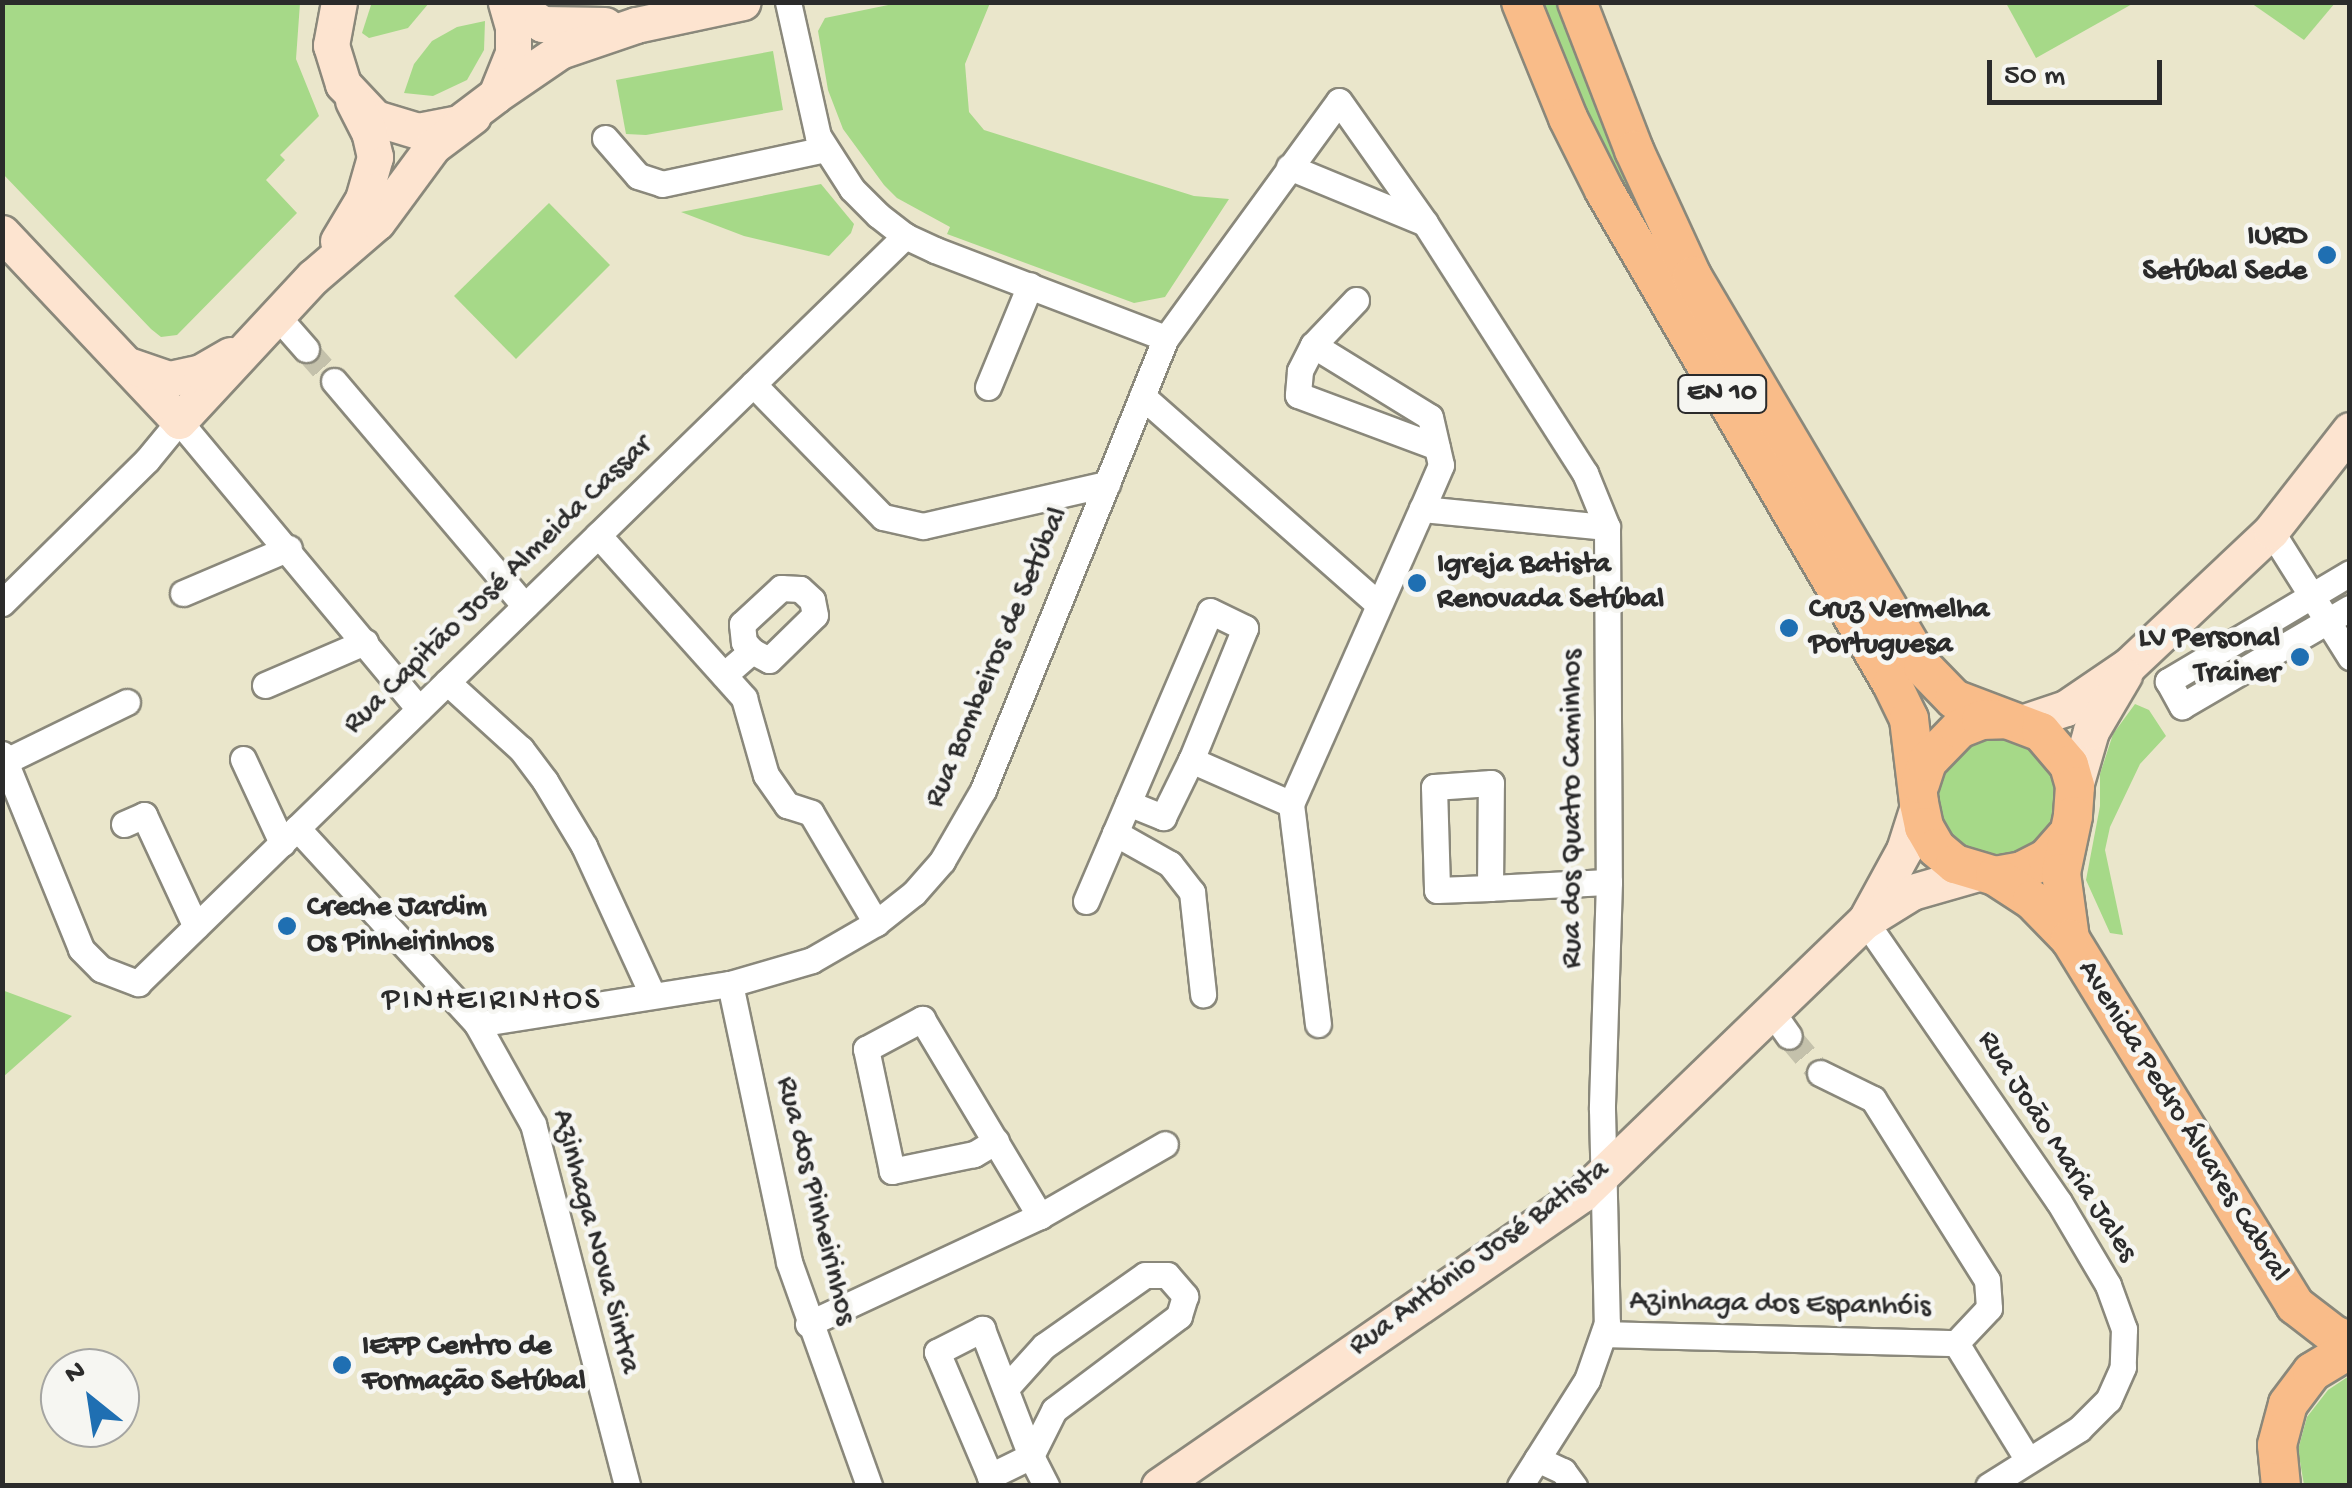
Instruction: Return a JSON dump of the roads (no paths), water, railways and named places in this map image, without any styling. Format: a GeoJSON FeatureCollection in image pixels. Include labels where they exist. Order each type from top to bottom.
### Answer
{"type":"FeatureCollection","features":[{"type":"Feature","properties":{"kind":"main road","name":"Avenida Pedro Álvares Cabral"},"geometry":{"type":"LineString","coordinates":[[1521,2],[1568,118],[1604,190],[1892,684],[1909,719],[1924,827],[1936,848],[1955,864],[1986,874],[2032,900],[2070,939],[2294,1305],[2304,1350],[2299,1386]]}},
{"type":"Feature","properties":{"kind":"main road","name":"EN 10"},"geometry":{"type":"LineString","coordinates":[[1577,2],[1660,209],[1745,370],[1923,667],[1954,699],[2013,721]]}},
{"type":"Feature","properties":{"kind":"main road"},"geometry":{"type":"LineString","coordinates":[[1919,794],[1927,762],[1940,743],[1981,720],[2013,721],[2057,746],[2075,786]]}},
{"type":"Feature","properties":{"kind":"main road","name":"Avenida Pedro Álvares Cabral"},"geometry":{"type":"LineString","coordinates":[[2070,939],[2060,872],[2065,837],[2073,816],[2075,786]]}},
{"type":"Feature","properties":{"kind":"main road"},"geometry":{"type":"LineString","coordinates":[[1986,874],[2022,871],[2047,858],[2065,837]]}},
{"type":"Feature","properties":{"kind":"main road","name":"Avenida Pedro Álvares Cabral"},"geometry":{"type":"LineString","coordinates":[[2294,1305],[2334,1335],[2350,1341]]}},
{"type":"Feature","properties":{"kind":"main road"},"geometry":{"type":"LineString","coordinates":[[2281,1486],[2278,1434],[2299,1386],[2328,1360],[2350,1349]]}},
{"type":"Feature","properties":{"kind":"street"},"geometry":{"type":"LineString","coordinates":[[313,278],[363,199],[374,157],[369,132],[347,92],[331,45],[340,2]]}},
{"type":"Feature","properties":{"kind":"street"},"geometry":{"type":"LineString","coordinates":[[347,92],[376,118],[405,130],[436,130],[479,111],[504,81],[513,53],[508,2]]}},
{"type":"Feature","properties":{"kind":"street"},"geometry":{"type":"LineString","coordinates":[[508,2],[528,18],[550,26],[636,24]]}},
{"type":"Feature","properties":{"kind":"street"},"geometry":{"type":"LineString","coordinates":[[2,603],[148,460],[178,421],[313,278],[377,222],[433,146],[548,57],[636,24],[744,2]]}},
{"type":"Feature","properties":{"kind":"street"},"geometry":{"type":"LineString","coordinates":[[788,2],[806,100],[825,149],[864,201],[905,236],[1166,338]]}},
{"type":"Feature","properties":{"kind":"street","name":"Rua Bombeiros de Setúbal"},"geometry":{"type":"LineString","coordinates":[[477,1024],[730,984],[812,960],[876,923],[914,893],[942,860],[983,790],[1166,338],[1340,101]]}},
{"type":"Feature","properties":{"kind":"street","name":"Rua dos Quatro Caminhos"},"geometry":{"type":"LineString","coordinates":[[1340,101],[1425,223],[1585,473],[1607,527],[1609,882],[1603,1175],[1607,1324],[1587,1380],[1520,1486]]}},
{"type":"Feature","properties":{"kind":"street"},"geometry":{"type":"LineString","coordinates":[[605,138],[638,176],[662,184],[825,149]]}},
{"type":"Feature","properties":{"kind":"street"},"geometry":{"type":"LineString","coordinates":[[1289,167],[1425,223]]}},
{"type":"Feature","properties":{"kind":"street"},"geometry":{"type":"LineString","coordinates":[[2,233],[130,366],[289,548],[420,709]]}},
{"type":"Feature","properties":{"kind":"street","name":"Rua Capitão José Almeida Cassar"},"geometry":{"type":"LineString","coordinates":[[3,760],[80,949],[101,968],[138,983],[905,236]]}},
{"type":"Feature","properties":{"kind":"street"},"geometry":{"type":"LineString","coordinates":[[988,387],[1030,286]]}},
{"type":"Feature","properties":{"kind":"street"},"geometry":{"type":"LineString","coordinates":[[1356,300],[1313,345],[1300,371],[1298,395],[1437,447]]}},
{"type":"Feature","properties":{"kind":"street"},"geometry":{"type":"LineString","coordinates":[[277,316],[306,348]]}},
{"type":"Feature","properties":{"kind":"street"},"geometry":{"type":"LineString","coordinates":[[1313,345],[1430,417],[1441,465],[1290,804],[1318,1024]]}},
{"type":"Feature","properties":{"kind":"street"},"geometry":{"type":"LineString","coordinates":[[130,366],[170,379],[201,372],[247,346]]}},
{"type":"Feature","properties":{"kind":"street"},"geometry":{"type":"LineString","coordinates":[[334,381],[525,606]]}},
{"type":"Feature","properties":{"kind":"street"},"geometry":{"type":"LineString","coordinates":[[753,384],[883,517],[922,526],[1107,484]]}},
{"type":"Feature","properties":{"kind":"street"},"geometry":{"type":"LineString","coordinates":[[1142,396],[1377,604]]}},
{"type":"Feature","properties":{"kind":"street"},"geometry":{"type":"LineString","coordinates":[[2013,721],[2066,708],[2129,665],[2271,530],[2350,430]]}},
{"type":"Feature","properties":{"kind":"street"},"geometry":{"type":"LineString","coordinates":[[1422,509],[1607,527]]}},
{"type":"Feature","properties":{"kind":"street"},"geometry":{"type":"LineString","coordinates":[[2271,530],[2313,595],[2339,615],[2350,657]]}},
{"type":"Feature","properties":{"kind":"street"},"geometry":{"type":"LineString","coordinates":[[598,536],[744,698],[766,775],[787,805],[811,813],[876,923]]}},
{"type":"Feature","properties":{"kind":"street"},"geometry":{"type":"LineString","coordinates":[[183,593],[289,548]]}},
{"type":"Feature","properties":{"kind":"street"},"geometry":{"type":"LineString","coordinates":[[2339,615],[2182,706],[2168,681],[2350,573]]}},
{"type":"Feature","properties":{"kind":"street"},"geometry":{"type":"LineString","coordinates":[[1086,901],[1210,611],[1245,628],[1191,760],[1162,817],[1128,803]]}},
{"type":"Feature","properties":{"kind":"street"},"geometry":{"type":"LineString","coordinates":[[265,686],[365,642]]}},
{"type":"Feature","properties":{"kind":"street"},"geometry":{"type":"LineString","coordinates":[[724,675],[752,651]]}},
{"type":"Feature","properties":{"kind":"street"},"geometry":{"type":"LineString","coordinates":[[2075,786],[2091,731],[2129,665]]}},
{"type":"Feature","properties":{"kind":"street"},"geometry":{"type":"LineString","coordinates":[[448,682],[521,749],[545,780],[584,846],[652,994]]}},
{"type":"Feature","properties":{"kind":"street"},"geometry":{"type":"LineString","coordinates":[[3,760],[127,702]]}},
{"type":"Feature","properties":{"kind":"street","name":"Azinhaga Nova Sintra"},"geometry":{"type":"LineString","coordinates":[[243,759],[289,836],[477,1024],[534,1124],[627,1486]]}},
{"type":"Feature","properties":{"kind":"street"},"geometry":{"type":"LineString","coordinates":[[1191,760],[1290,804]]}},
{"type":"Feature","properties":{"kind":"street"},"geometry":{"type":"LineString","coordinates":[[1490,888],[1491,784],[1434,787],[1437,890],[1490,888],[1609,882]]}},
{"type":"Feature","properties":{"kind":"street","name":"Rua António José Batista"},"geometry":{"type":"LineString","coordinates":[[1159,1486],[1603,1175],[1781,1024],[1865,921],[1904,850],[1919,794]]}},
{"type":"Feature","properties":{"kind":"street"},"geometry":{"type":"LineString","coordinates":[[124,824],[144,815],[196,927]]}},
{"type":"Feature","properties":{"kind":"street"},"geometry":{"type":"LineString","coordinates":[[1115,833],[1170,864],[1192,892],[1203,994]]}},
{"type":"Feature","properties":{"kind":"street","name":"Rua António José Batista"},"geometry":{"type":"LineString","coordinates":[[1865,921],[1912,892],[1986,874]]}},
{"type":"Feature","properties":{"kind":"street","name":"Rua João Maria Jales"},"geometry":{"type":"LineString","coordinates":[[1865,921],[2059,1202],[2108,1285],[2124,1330],[2123,1368],[2108,1400],[2079,1429],[1988,1486]]}},
{"type":"Feature","properties":{"kind":"street","name":"Rua dos Pinheirinhos"},"geometry":{"type":"LineString","coordinates":[[730,984],[789,1262],[869,1486]]}},
{"type":"Feature","properties":{"kind":"street"},"geometry":{"type":"LineString","coordinates":[[996,1141],[974,1154],[892,1170],[866,1049],[922,1018],[996,1141],[1040,1216]]}},
{"type":"Feature","properties":{"kind":"street","name":"Azinhaga dos Espanhóis"},"geometry":{"type":"LineString","coordinates":[[1604,1334],[1956,1342],[1989,1308],[1987,1280],[1873,1098],[1820,1073]]}},
{"type":"Feature","properties":{"kind":"street"},"geometry":{"type":"LineString","coordinates":[[808,1324],[1040,1216],[1165,1144]]}},
{"type":"Feature","properties":{"kind":"street"},"geometry":{"type":"LineString","coordinates":[[1006,1388],[1044,1346],[1145,1276],[1168,1275],[1185,1296],[1180,1316],[1054,1410],[1030,1456],[990,1476],[937,1352],[982,1329],[1030,1456],[1046,1486]]}},
{"type":"Feature","properties":{"kind":"street","name":"Azinhaga dos Espanhóis"},"geometry":{"type":"LineString","coordinates":[[1956,1342],[2028,1460]]}},
{"type":"Feature","properties":{"kind":"street"},"geometry":{"type":"LineString","coordinates":[[1537,1459],[1563,1471],[1574,1486]]}},
{"type":"Feature","properties":{"kind":"tunnel"},"geometry":{"type":"LineString","coordinates":[[306,349],[334,381]]}},
{"type":"Feature","properties":{"kind":"tunnel"},"geometry":{"type":"LineString","coordinates":[[1789,1036],[1820,1073]]}},
{"type":"Feature","properties":{"kind":"place","name":"IURD Setúbal Sede"},"geometry":{"type":"Point","coordinates":[2327,255]}},
{"type":"Feature","properties":{"kind":"place","name":"Igreja Batista Renovada Setúbal"},"geometry":{"type":"Point","coordinates":[1417,583]}},
{"type":"Feature","properties":{"kind":"place","name":"Cruz Vermelha Portuguesa"},"geometry":{"type":"Point","coordinates":[1789,628]}},
{"type":"Feature","properties":{"kind":"place","name":"LV Personal Trainer"},"geometry":{"type":"Point","coordinates":[2300,657]}},
{"type":"Feature","properties":{"kind":"place","name":"Creche Jardim Os Pinheirinhos"},"geometry":{"type":"Point","coordinates":[287,926]}},
{"type":"Feature","properties":{"kind":"place","name":"IEFP Centro de Formação Setúbal"},"geometry":{"type":"Point","coordinates":[342,1365]}},
{"type":"Feature","properties":{"kind":"district","name":"PINHEIRINHOS"},"geometry":{"type":"Point","coordinates":[492,1001]}}]}
